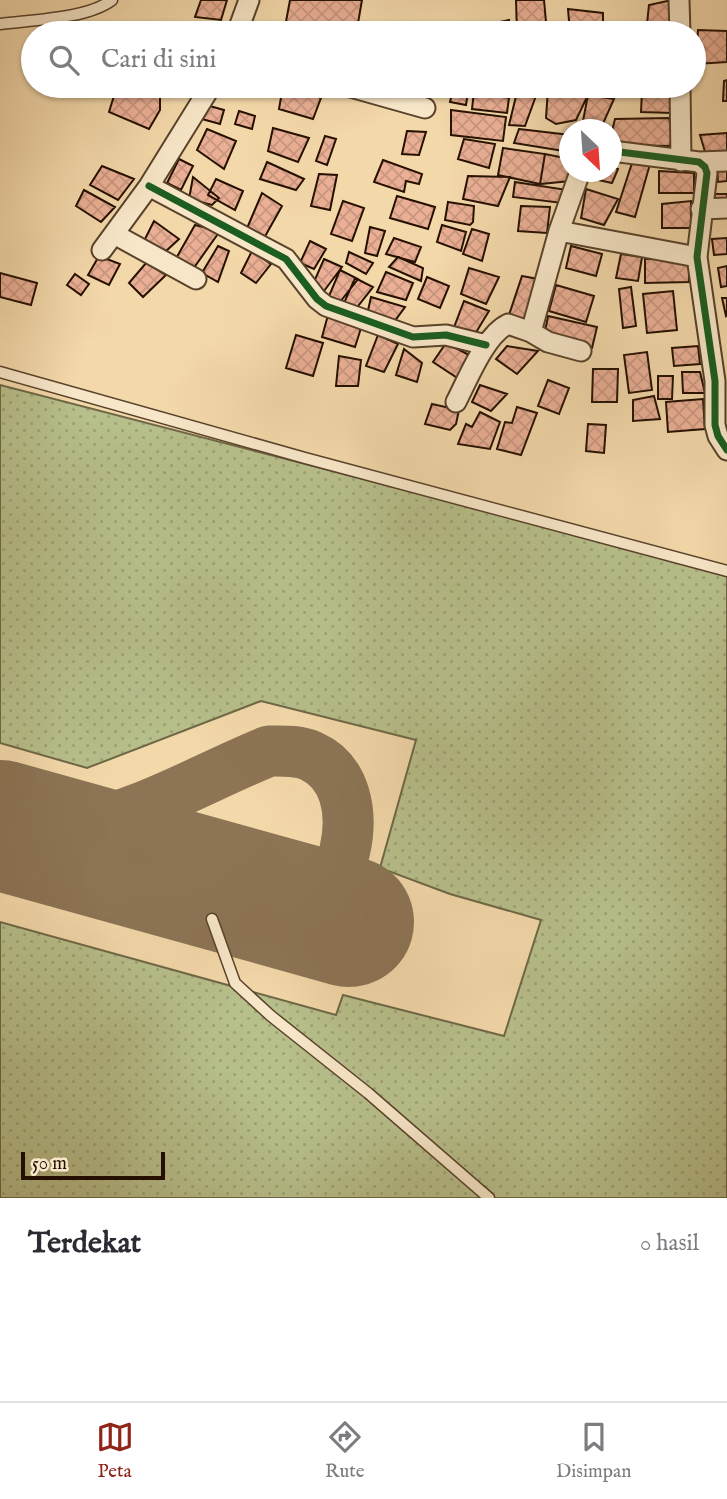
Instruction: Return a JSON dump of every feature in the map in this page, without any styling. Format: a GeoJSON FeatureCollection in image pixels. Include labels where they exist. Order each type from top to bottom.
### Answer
{"type":"FeatureCollection","features":[{"type":"Feature","properties":{"kind":"street"},"geometry":{"type":"LineString","coordinates":[[241,21],[248,0]]}},
{"type":"Feature","properties":{"kind":"street"},"geometry":{"type":"LineString","coordinates":[[679,0],[680,21]]}},
{"type":"Feature","properties":{"kind":"street"},"geometry":{"type":"LineString","coordinates":[[103,250],[149,186],[204,98]]}},
{"type":"Feature","properties":{"kind":"street"},"geometry":{"type":"LineString","coordinates":[[390,98],[425,108]]}},
{"type":"Feature","properties":{"kind":"street"},"geometry":{"type":"LineString","coordinates":[[682,98],[690,161]]}},
{"type":"Feature","properties":{"kind":"street"},"geometry":{"type":"LineString","coordinates":[[622,152],[690,161],[727,160]]}},
{"type":"Feature","properties":{"kind":"street"},"geometry":{"type":"LineString","coordinates":[[690,161],[705,167],[706,173],[697,257],[715,381],[716,425],[718,436],[727,450]]}},
{"type":"Feature","properties":{"kind":"street"},"geometry":{"type":"LineString","coordinates":[[531,332],[559,231],[576,182]]}},
{"type":"Feature","properties":{"kind":"street"},"geometry":{"type":"LineString","coordinates":[[149,186],[286,259],[317,299],[326,306],[413,337],[446,335],[486,345]]}},
{"type":"Feature","properties":{"kind":"street"},"geometry":{"type":"LineString","coordinates":[[701,209],[727,208]]}},
{"type":"Feature","properties":{"kind":"street"},"geometry":{"type":"LineString","coordinates":[[559,231],[697,257]]}},
{"type":"Feature","properties":{"kind":"street"},"geometry":{"type":"LineString","coordinates":[[114,234],[196,279]]}},
{"type":"Feature","properties":{"kind":"street"},"geometry":{"type":"LineString","coordinates":[[456,402],[486,345],[501,327],[508,324],[531,332],[548,342],[581,351]]}},
{"type":"Feature","properties":{"kind":"lane"},"geometry":{"type":"LineString","coordinates":[[22,21],[74,14],[104,6],[111,0]]}},
{"type":"Feature","properties":{"kind":"lane"},"geometry":{"type":"LineString","coordinates":[[0,24],[21,21]]}},
{"type":"Feature","properties":{"kind":"lane"},"geometry":{"type":"LineString","coordinates":[[0,372],[331,465],[727,571]]}},
{"type":"Feature","properties":{"kind":"lane"},"geometry":{"type":"LineString","coordinates":[[212,919],[235,983],[489,1198]]}},
{"type":"Feature","properties":{"kind":"green space"},"geometry":{"type":"Polygon","coordinates":[[[0,385],[727,573],[727,1198],[0,1198],[0,922],[336,1015],[343,995],[504,1036],[541,920],[450,894],[380,868],[416,740],[261,701],[87,768],[0,743],[0,385]]]}},
{"type":"Feature","properties":{"kind":"building"},"geometry":{"type":"Polygon","coordinates":[[[201,0],[227,0],[221,20],[195,17],[201,0]]]}},
{"type":"Feature","properties":{"kind":"building"},"geometry":{"type":"Polygon","coordinates":[[[290,0],[362,0],[358,21],[286,21],[290,0]]]}},
{"type":"Feature","properties":{"kind":"building"},"geometry":{"type":"Polygon","coordinates":[[[516,0],[544,0],[546,21],[517,21],[516,0]]]}},
{"type":"Feature","properties":{"kind":"building"},"geometry":{"type":"Polygon","coordinates":[[[672,0],[671,21],[647,21],[649,5],[672,0]]]}},
{"type":"Feature","properties":{"kind":"building"},"geometry":{"type":"Polygon","coordinates":[[[568,9],[603,13],[603,21],[569,21],[568,9]]]}},
{"type":"Feature","properties":{"kind":"building"},"geometry":{"type":"Polygon","coordinates":[[[706,30],[727,31],[727,62],[706,63],[706,30]]]}},
{"type":"Feature","properties":{"kind":"building"},"geometry":{"type":"Polygon","coordinates":[[[727,80],[727,101],[723,101],[724,81],[727,80]]]}},
{"type":"Feature","properties":{"kind":"building"},"geometry":{"type":"Polygon","coordinates":[[[113,98],[160,98],[160,110],[149,129],[109,112],[113,98]]]}},
{"type":"Feature","properties":{"kind":"building"},"geometry":{"type":"Polygon","coordinates":[[[281,98],[321,98],[313,119],[279,109],[281,98]]]}},
{"type":"Feature","properties":{"kind":"building"},"geometry":{"type":"Polygon","coordinates":[[[451,98],[467,98],[466,105],[450,102],[451,98]]]}},
{"type":"Feature","properties":{"kind":"building"},"geometry":{"type":"Polygon","coordinates":[[[473,98],[509,98],[507,113],[472,109],[473,98]]]}},
{"type":"Feature","properties":{"kind":"building"},"geometry":{"type":"Polygon","coordinates":[[[516,98],[535,98],[525,126],[509,125],[516,98]]]}},
{"type":"Feature","properties":{"kind":"building"},"geometry":{"type":"Polygon","coordinates":[[[547,98],[587,98],[576,119],[559,119],[559,123],[546,118],[547,98]]]}},
{"type":"Feature","properties":{"kind":"building"},"geometry":{"type":"Polygon","coordinates":[[[587,98],[614,99],[605,119],[583,119],[587,98]]]}},
{"type":"Feature","properties":{"kind":"building"},"geometry":{"type":"Polygon","coordinates":[[[642,98],[674,98],[672,113],[641,112],[642,98]]]}},
{"type":"Feature","properties":{"kind":"building"},"geometry":{"type":"Polygon","coordinates":[[[206,105],[224,110],[220,124],[202,119],[206,105]]]}},
{"type":"Feature","properties":{"kind":"building"},"geometry":{"type":"Polygon","coordinates":[[[451,110],[506,117],[503,141],[451,135],[451,110]]]}},
{"type":"Feature","properties":{"kind":"building"},"geometry":{"type":"Polygon","coordinates":[[[239,111],[255,116],[252,129],[235,124],[239,111]]]}},
{"type":"Feature","properties":{"kind":"building"},"geometry":{"type":"Polygon","coordinates":[[[669,118],[674,141],[669,146],[622,145],[622,119],[615,119],[669,118]]]}},
{"type":"Feature","properties":{"kind":"building"},"geometry":{"type":"Polygon","coordinates":[[[273,128],[309,138],[298,162],[268,151],[273,128]]]}},
{"type":"Feature","properties":{"kind":"building"},"geometry":{"type":"Polygon","coordinates":[[[207,129],[236,141],[224,169],[197,150],[207,129]]]}},
{"type":"Feature","properties":{"kind":"building"},"geometry":{"type":"Polygon","coordinates":[[[519,129],[559,134],[559,150],[514,143],[519,129]]]}},
{"type":"Feature","properties":{"kind":"building"},"geometry":{"type":"Polygon","coordinates":[[[407,131],[426,132],[419,155],[402,154],[407,131]]]}},
{"type":"Feature","properties":{"kind":"building"},"geometry":{"type":"Polygon","coordinates":[[[727,133],[727,152],[706,155],[700,135],[727,133]]]}},
{"type":"Feature","properties":{"kind":"building"},"geometry":{"type":"Polygon","coordinates":[[[325,136],[336,139],[327,165],[316,161],[325,136]]]}},
{"type":"Feature","properties":{"kind":"building"},"geometry":{"type":"Polygon","coordinates":[[[464,139],[495,144],[489,168],[458,159],[464,139]]]}},
{"type":"Feature","properties":{"kind":"building"},"geometry":{"type":"Polygon","coordinates":[[[503,148],[545,154],[540,184],[498,175],[503,148]]]}},
{"type":"Feature","properties":{"kind":"building"},"geometry":{"type":"Polygon","coordinates":[[[545,154],[559,157],[560,182],[540,184],[545,154]]]}},
{"type":"Feature","properties":{"kind":"building"},"geometry":{"type":"Polygon","coordinates":[[[179,159],[193,166],[181,190],[167,183],[179,159]]]}},
{"type":"Feature","properties":{"kind":"building"},"geometry":{"type":"Polygon","coordinates":[[[383,160],[422,174],[419,184],[406,181],[404,192],[374,182],[383,160]]]}},
{"type":"Feature","properties":{"kind":"building"},"geometry":{"type":"Polygon","coordinates":[[[267,162],[304,179],[296,190],[260,179],[267,162]]]}},
{"type":"Feature","properties":{"kind":"building"},"geometry":{"type":"Polygon","coordinates":[[[632,163],[650,164],[635,217],[616,212],[632,163]]]}},
{"type":"Feature","properties":{"kind":"building"},"geometry":{"type":"Polygon","coordinates":[[[102,166],[134,179],[118,200],[90,185],[102,166]]]}},
{"type":"Feature","properties":{"kind":"building"},"geometry":{"type":"Polygon","coordinates":[[[717,167],[727,167],[727,181],[718,182],[717,167]]]}},
{"type":"Feature","properties":{"kind":"building"},"geometry":{"type":"Polygon","coordinates":[[[659,171],[694,173],[694,193],[659,193],[659,171]]]}},
{"type":"Feature","properties":{"kind":"building"},"geometry":{"type":"Polygon","coordinates":[[[319,174],[337,175],[330,210],[311,206],[319,174]]]}},
{"type":"Feature","properties":{"kind":"building"},"geometry":{"type":"Polygon","coordinates":[[[468,176],[510,177],[498,206],[463,199],[468,176]]]}},
{"type":"Feature","properties":{"kind":"building"},"geometry":{"type":"Polygon","coordinates":[[[193,177],[219,198],[212,205],[189,199],[193,177]]]}},
{"type":"Feature","properties":{"kind":"building"},"geometry":{"type":"Polygon","coordinates":[[[216,179],[243,191],[235,210],[208,195],[216,179]]]}},
{"type":"Feature","properties":{"kind":"building"},"geometry":{"type":"Polygon","coordinates":[[[515,182],[567,190],[562,203],[513,197],[515,182]]]}},
{"type":"Feature","properties":{"kind":"building"},"geometry":{"type":"Polygon","coordinates":[[[586,189],[618,199],[604,225],[581,218],[586,189]]]}},
{"type":"Feature","properties":{"kind":"building"},"geometry":{"type":"Polygon","coordinates":[[[84,190],[115,207],[101,222],[76,206],[84,190]]]}},
{"type":"Feature","properties":{"kind":"building"},"geometry":{"type":"Polygon","coordinates":[[[262,193],[282,206],[263,240],[245,233],[262,193]]]}},
{"type":"Feature","properties":{"kind":"building"},"geometry":{"type":"Polygon","coordinates":[[[715,194],[727,194],[727,204],[715,205],[715,194]]]}},
{"type":"Feature","properties":{"kind":"building"},"geometry":{"type":"Polygon","coordinates":[[[397,196],[435,207],[428,229],[390,218],[397,196]]]}},
{"type":"Feature","properties":{"kind":"building"},"geometry":{"type":"Polygon","coordinates":[[[343,201],[364,208],[352,241],[331,234],[343,201]]]}},
{"type":"Feature","properties":{"kind":"building"},"geometry":{"type":"Polygon","coordinates":[[[691,201],[691,228],[662,228],[662,204],[691,201]]]}},
{"type":"Feature","properties":{"kind":"building"},"geometry":{"type":"Polygon","coordinates":[[[448,202],[474,206],[473,222],[470,225],[445,220],[448,202]]]}},
{"type":"Feature","properties":{"kind":"building"},"geometry":{"type":"Polygon","coordinates":[[[521,206],[550,207],[547,233],[518,231],[521,206]]]}},
{"type":"Feature","properties":{"kind":"building"},"geometry":{"type":"Polygon","coordinates":[[[154,221],[179,239],[165,252],[144,241],[154,221]]]}},
{"type":"Feature","properties":{"kind":"building"},"geometry":{"type":"Polygon","coordinates":[[[195,225],[220,231],[193,269],[174,262],[195,225]]]}},
{"type":"Feature","properties":{"kind":"building"},"geometry":{"type":"Polygon","coordinates":[[[442,225],[466,232],[461,251],[437,242],[442,225]]]}},
{"type":"Feature","properties":{"kind":"building"},"geometry":{"type":"Polygon","coordinates":[[[370,227],[385,231],[377,256],[365,253],[370,227]]]}},
{"type":"Feature","properties":{"kind":"building"},"geometry":{"type":"Polygon","coordinates":[[[472,229],[489,234],[482,261],[463,254],[472,229]]]}},
{"type":"Feature","properties":{"kind":"building"},"geometry":{"type":"Polygon","coordinates":[[[394,238],[421,247],[415,262],[386,254],[394,238]]]}},
{"type":"Feature","properties":{"kind":"building"},"geometry":{"type":"Polygon","coordinates":[[[727,238],[727,254],[714,255],[712,239],[727,238]]]}},
{"type":"Feature","properties":{"kind":"building"},"geometry":{"type":"Polygon","coordinates":[[[310,241],[326,249],[314,269],[300,263],[310,241]]]}},
{"type":"Feature","properties":{"kind":"building"},"geometry":{"type":"Polygon","coordinates":[[[218,246],[229,251],[218,282],[202,273],[218,246]]]}},
{"type":"Feature","properties":{"kind":"building"},"geometry":{"type":"Polygon","coordinates":[[[571,246],[602,254],[596,276],[566,268],[571,246]]]}},
{"type":"Feature","properties":{"kind":"building"},"geometry":{"type":"Polygon","coordinates":[[[252,251],[271,264],[256,283],[241,273],[252,251]]]}},
{"type":"Feature","properties":{"kind":"building"},"geometry":{"type":"Polygon","coordinates":[[[349,252],[373,263],[366,274],[346,263],[349,252]]]}},
{"type":"Feature","properties":{"kind":"building"},"geometry":{"type":"Polygon","coordinates":[[[621,254],[642,257],[638,281],[616,278],[621,254]]]}},
{"type":"Feature","properties":{"kind":"building"},"geometry":{"type":"Polygon","coordinates":[[[99,256],[120,264],[109,285],[88,275],[99,256]]]}},
{"type":"Feature","properties":{"kind":"building"},"geometry":{"type":"Polygon","coordinates":[[[398,257],[423,268],[421,281],[389,267],[398,257]]]}},
{"type":"Feature","properties":{"kind":"building"},"geometry":{"type":"Polygon","coordinates":[[[324,259],[342,267],[324,291],[313,284],[324,259]]]}},
{"type":"Feature","properties":{"kind":"building"},"geometry":{"type":"Polygon","coordinates":[[[645,259],[689,259],[689,282],[645,283],[645,259]]]}},
{"type":"Feature","properties":{"kind":"building"},"geometry":{"type":"Polygon","coordinates":[[[146,263],[166,275],[143,297],[129,283],[146,263]]]}},
{"type":"Feature","properties":{"kind":"building"},"geometry":{"type":"Polygon","coordinates":[[[727,266],[727,286],[721,287],[718,268],[727,266]]]}},
{"type":"Feature","properties":{"kind":"building"},"geometry":{"type":"Polygon","coordinates":[[[469,268],[499,277],[486,304],[461,294],[469,268]]]}},
{"type":"Feature","properties":{"kind":"building"},"geometry":{"type":"Polygon","coordinates":[[[340,270],[358,279],[340,302],[329,296],[340,270]]]}},
{"type":"Feature","properties":{"kind":"building"},"geometry":{"type":"Polygon","coordinates":[[[386,272],[413,283],[406,300],[377,292],[386,272]]]}},
{"type":"Feature","properties":{"kind":"building"},"geometry":{"type":"Polygon","coordinates":[[[0,273],[37,283],[31,305],[0,297],[0,273]]]}},
{"type":"Feature","properties":{"kind":"building"},"geometry":{"type":"Polygon","coordinates":[[[75,274],[89,284],[81,295],[67,285],[75,274]]]}},
{"type":"Feature","properties":{"kind":"building"},"geometry":{"type":"Polygon","coordinates":[[[522,276],[544,280],[528,324],[507,321],[522,276]]]}},
{"type":"Feature","properties":{"kind":"building"},"geometry":{"type":"Polygon","coordinates":[[[427,277],[449,286],[440,308],[418,299],[427,277]]]}},
{"type":"Feature","properties":{"kind":"building"},"geometry":{"type":"Polygon","coordinates":[[[355,278],[373,287],[355,310],[344,303],[355,278]]]}},
{"type":"Feature","properties":{"kind":"building"},"geometry":{"type":"Polygon","coordinates":[[[556,285],[594,296],[586,322],[549,311],[556,285]]]}},
{"type":"Feature","properties":{"kind":"building"},"geometry":{"type":"Polygon","coordinates":[[[631,287],[636,326],[623,328],[619,289],[631,287]]]}},
{"type":"Feature","properties":{"kind":"building"},"geometry":{"type":"Polygon","coordinates":[[[673,291],[677,330],[647,333],[643,294],[673,291]]]}},
{"type":"Feature","properties":{"kind":"building"},"geometry":{"type":"Polygon","coordinates":[[[371,297],[405,307],[394,322],[367,315],[371,297]]]}},
{"type":"Feature","properties":{"kind":"building"},"geometry":{"type":"Polygon","coordinates":[[[722,298],[727,298],[726,316],[722,298]]]}},
{"type":"Feature","properties":{"kind":"building"},"geometry":{"type":"Polygon","coordinates":[[[464,301],[489,311],[472,339],[453,330],[464,301]]]}},
{"type":"Feature","properties":{"kind":"building"},"geometry":{"type":"Polygon","coordinates":[[[328,315],[362,325],[355,347],[322,337],[328,315]]]}},
{"type":"Feature","properties":{"kind":"building"},"geometry":{"type":"Polygon","coordinates":[[[548,316],[597,327],[592,348],[544,337],[548,316]]]}},
{"type":"Feature","properties":{"kind":"building"},"geometry":{"type":"Polygon","coordinates":[[[296,335],[323,343],[313,376],[286,368],[296,335]]]}},
{"type":"Feature","properties":{"kind":"building"},"geometry":{"type":"Polygon","coordinates":[[[378,335],[398,344],[384,372],[366,366],[378,335]]]}},
{"type":"Feature","properties":{"kind":"building"},"geometry":{"type":"Polygon","coordinates":[[[446,343],[473,357],[459,379],[433,362],[446,343]]]}},
{"type":"Feature","properties":{"kind":"building"},"geometry":{"type":"Polygon","coordinates":[[[507,346],[538,351],[517,374],[496,359],[507,346]]]}},
{"type":"Feature","properties":{"kind":"building"},"geometry":{"type":"Polygon","coordinates":[[[698,346],[700,364],[674,366],[672,348],[698,346]]]}},
{"type":"Feature","properties":{"kind":"building"},"geometry":{"type":"Polygon","coordinates":[[[404,349],[422,363],[417,382],[396,375],[404,349]]]}},
{"type":"Feature","properties":{"kind":"building"},"geometry":{"type":"Polygon","coordinates":[[[647,352],[652,390],[629,393],[624,355],[647,352]]]}},
{"type":"Feature","properties":{"kind":"building"},"geometry":{"type":"Polygon","coordinates":[[[339,356],[361,360],[358,386],[336,386],[339,356]]]}},
{"type":"Feature","properties":{"kind":"building"},"geometry":{"type":"Polygon","coordinates":[[[593,369],[618,369],[617,402],[592,402],[593,369]]]}},
{"type":"Feature","properties":{"kind":"building"},"geometry":{"type":"Polygon","coordinates":[[[682,372],[700,372],[705,393],[683,393],[682,372]]]}},
{"type":"Feature","properties":{"kind":"building"},"geometry":{"type":"Polygon","coordinates":[[[658,376],[673,376],[672,399],[658,399],[658,376]]]}},
{"type":"Feature","properties":{"kind":"building"},"geometry":{"type":"Polygon","coordinates":[[[548,380],[569,388],[559,414],[538,406],[548,380]]]}},
{"type":"Feature","properties":{"kind":"building"},"geometry":{"type":"Polygon","coordinates":[[[480,385],[507,394],[491,411],[472,402],[480,385]]]}},
{"type":"Feature","properties":{"kind":"building"},"geometry":{"type":"Polygon","coordinates":[[[654,396],[660,419],[633,421],[633,400],[654,396]]]}},
{"type":"Feature","properties":{"kind":"building"},"geometry":{"type":"Polygon","coordinates":[[[703,399],[705,429],[668,432],[666,402],[703,399]]]}},
{"type":"Feature","properties":{"kind":"building"},"geometry":{"type":"Polygon","coordinates":[[[432,404],[459,410],[456,424],[450,430],[425,424],[432,404]]]}},
{"type":"Feature","properties":{"kind":"building"},"geometry":{"type":"Polygon","coordinates":[[[517,407],[537,413],[521,455],[497,449],[505,422],[512,423],[517,407]]]}},
{"type":"Feature","properties":{"kind":"building"},"geometry":{"type":"Polygon","coordinates":[[[480,412],[500,422],[490,449],[458,444],[466,424],[472,427],[480,412]]]}},
{"type":"Feature","properties":{"kind":"building"},"geometry":{"type":"Polygon","coordinates":[[[588,424],[606,425],[604,453],[586,451],[588,424]]]}},
{"type":"Feature","properties":{"kind":"taxiway"},"geometry":{"type":"LineString","coordinates":[[9,828],[62,828],[103,821],[151,804],[269,751],[296,752],[311,756],[332,772],[344,794],[348,821],[345,850],[335,878],[321,903],[302,923],[279,934],[250,933],[201,913],[163,884],[146,866]]}},
{"type":"Feature","properties":{"kind":"runway"},"geometry":{"type":"LineString","coordinates":[[0,825],[349,922]]}},
{"type":"Feature","properties":{"kind":"cycle path"},"geometry":{"type":"LineString","coordinates":[[622,152],[699,162],[705,167],[707,173],[697,257],[715,381],[715,425],[727,450]]}},
{"type":"Feature","properties":{"kind":"cycle path"},"geometry":{"type":"LineString","coordinates":[[149,186],[286,259],[317,299],[326,306],[413,337],[446,335],[486,345]]}}]}
